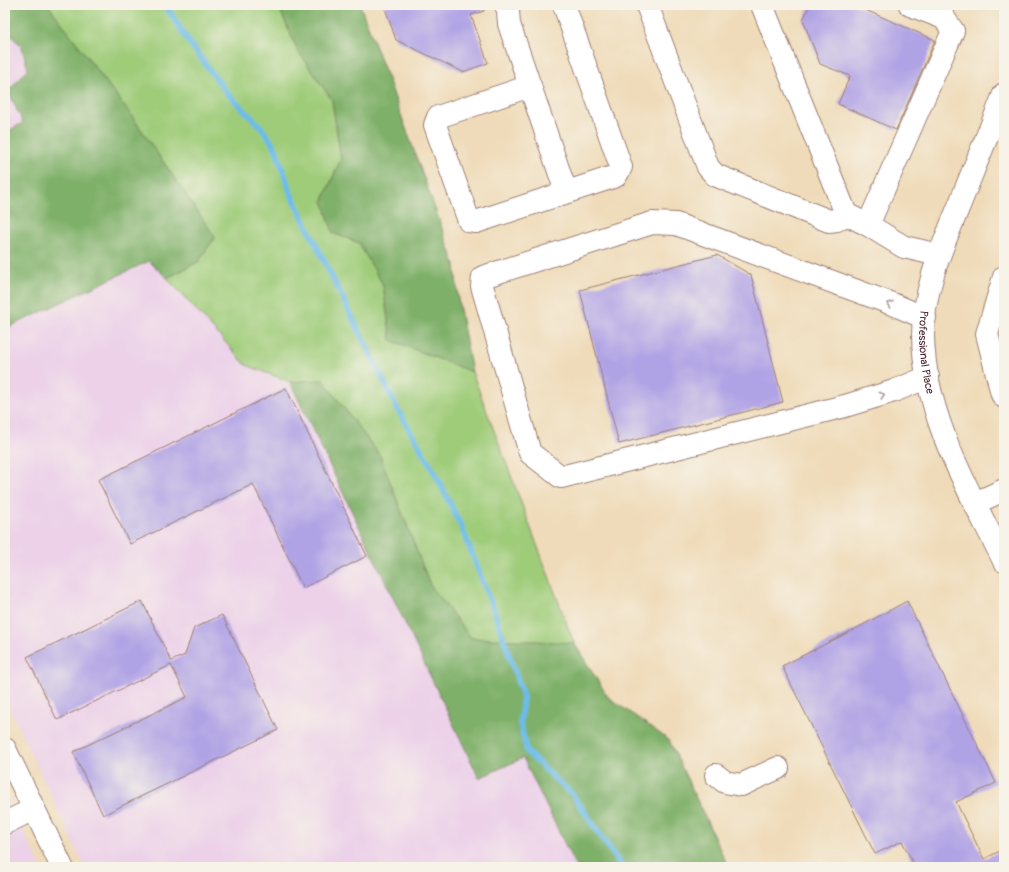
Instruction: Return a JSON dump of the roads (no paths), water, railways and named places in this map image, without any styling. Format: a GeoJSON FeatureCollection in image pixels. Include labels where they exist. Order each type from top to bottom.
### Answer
{"type":"FeatureCollection","features":[{"type":"Feature","properties":{"kind":"street"},"geometry":{"type":"LineString","coordinates":[[506,5],[509,24],[566,192]]}},
{"type":"Feature","properties":{"kind":"street"},"geometry":{"type":"LineString","coordinates":[[530,86],[438,117],[435,125],[469,221],[476,222],[616,176],[621,167],[564,5]]}},
{"type":"Feature","properties":{"kind":"street"},"geometry":{"type":"LineString","coordinates":[[647,5],[708,168],[715,175],[829,221],[837,220],[846,214]]}},
{"type":"Feature","properties":{"kind":"street"},"geometry":{"type":"LineString","coordinates":[[762,5],[846,214],[868,225],[904,247],[939,255]]}},
{"type":"Feature","properties":{"kind":"street"},"geometry":{"type":"LineString","coordinates":[[868,225],[953,31],[944,18],[910,5]]}},
{"type":"Feature","properties":{"kind":"street","name":"Professional Place"},"geometry":{"type":"LineString","coordinates":[[1004,94],[999,123],[939,255],[926,302],[923,334],[928,377],[937,413],[950,449],[1004,561]]}},
{"type":"Feature","properties":{"kind":"street"},"geometry":{"type":"LineString","coordinates":[[925,318],[676,224],[652,223],[483,277],[482,286],[530,453],[561,477],[845,406],[894,391],[928,377]]}},
{"type":"Feature","properties":{"kind":"street"},"geometry":{"type":"LineString","coordinates":[[1004,277],[987,334],[998,350],[1002,394],[1004,397]]}},
{"type":"Feature","properties":{"kind":"street"},"geometry":{"type":"LineString","coordinates":[[975,503],[1004,490]]}},
{"type":"Feature","properties":{"kind":"street"},"geometry":{"type":"LineString","coordinates":[[5,749],[62,867]]}},
{"type":"Feature","properties":{"kind":"street"},"geometry":{"type":"LineString","coordinates":[[716,776],[725,782],[741,785],[778,768]]}},
{"type":"Feature","properties":{"kind":"street"},"geometry":{"type":"LineString","coordinates":[[5,823],[34,809]]}},
{"type":"Feature","properties":{"kind":"waterway"},"geometry":{"type":"LineString","coordinates":[[165,5],[189,42],[226,92],[261,127],[275,147],[291,194],[398,410],[436,475],[462,528],[493,608],[523,696],[520,723],[527,752],[573,795],[622,867]]}}]}
